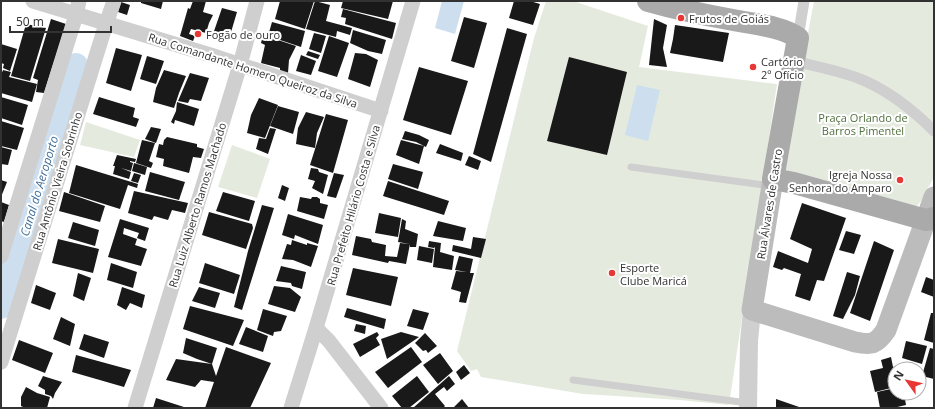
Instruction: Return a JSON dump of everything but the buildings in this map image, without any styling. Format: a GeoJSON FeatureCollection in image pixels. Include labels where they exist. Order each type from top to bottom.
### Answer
{"type":"FeatureCollection","features":[{"type":"Feature","properties":{"kind":"main road"},"geometry":{"type":"LineString","coordinates":[[648,1],[728,20],[779,30],[793,34],[798,38]]}},
{"type":"Feature","properties":{"kind":"main road","name":"Rua Álvares de Castro"},"geometry":{"type":"LineString","coordinates":[[752,310],[798,38]]}},
{"type":"Feature","properties":{"kind":"main road"},"geometry":{"type":"LineString","coordinates":[[773,179],[794,183],[930,219]]}},
{"type":"Feature","properties":{"kind":"main road"},"geometry":{"type":"LineString","coordinates":[[752,310],[854,342],[866,344],[876,342],[881,338],[886,330],[930,219],[934,197]]}},
{"type":"Feature","properties":{"kind":"street","name":"Rua Comandante Homero Queiroz da Silva"},"geometry":{"type":"LineString","coordinates":[[33,1],[77,8],[106,24],[240,65],[380,111]]}},
{"type":"Feature","properties":{"kind":"street","name":"Rua Antônio Vieira Sobrinho"},"geometry":{"type":"LineString","coordinates":[[1,362],[114,1]]}},
{"type":"Feature","properties":{"kind":"street","name":"Rua Luiz Alberto Ramos Machado"},"geometry":{"type":"LineString","coordinates":[[135,408],[240,65],[257,1]]}},
{"type":"Feature","properties":{"kind":"street","name":"Rua Prefeito Hilário Costa e Silva"},"geometry":{"type":"LineString","coordinates":[[291,408],[413,1]]}},
{"type":"Feature","properties":{"kind":"street","name":"Rua Álvares de Castro"},"geometry":{"type":"LineString","coordinates":[[798,38],[804,1]]}},
{"type":"Feature","properties":{"kind":"street"},"geometry":{"type":"LineString","coordinates":[[1,256],[77,8]]}},
{"type":"Feature","properties":{"kind":"street"},"geometry":{"type":"LineString","coordinates":[[794,61],[849,75],[865,81],[886,92],[911,109],[934,132]]}},
{"type":"Feature","properties":{"kind":"street","name":"Rua Álvares de Castro"},"geometry":{"type":"LineString","coordinates":[[748,406],[749,340],[752,310]]}},
{"type":"Feature","properties":{"kind":"street"},"geometry":{"type":"LineString","coordinates":[[316,328],[329,341],[381,408]]}},
{"type":"Feature","properties":{"kind":"lane"},"geometry":{"type":"LineString","coordinates":[[631,167],[764,185],[773,179]]}},
{"type":"Feature","properties":{"kind":"lane"},"geometry":{"type":"LineString","coordinates":[[573,380],[748,406]]}},
{"type":"Feature","properties":{"kind":"green space","name":"Esporte Clube Maricá"},"geometry":{"type":"Polygon","coordinates":[[[546,1],[573,1],[648,26],[639,67],[777,84],[729,405],[680,400],[583,394],[481,377],[477,369],[471,371],[457,351],[534,38],[546,1]]]}},
{"type":"Feature","properties":{"kind":"green space","name":"Praça Orlando de Barros Pimentel"},"geometry":{"type":"Polygon","coordinates":[[[814,1],[934,1],[934,177],[915,209],[782,171],[814,1]]]}},
{"type":"Feature","properties":{"kind":"green space"},"geometry":{"type":"Polygon","coordinates":[[[86,122],[140,140],[134,157],[80,145],[86,122]]]}},
{"type":"Feature","properties":{"kind":"green space"},"geometry":{"type":"Polygon","coordinates":[[[232,145],[270,159],[257,198],[218,187],[232,145]]]}},
{"type":"Feature","properties":{"kind":"water"},"geometry":{"type":"Polygon","coordinates":[[[442,1],[464,1],[455,34],[435,28],[442,1]]]}},
{"type":"Feature","properties":{"kind":"water"},"geometry":{"type":"Polygon","coordinates":[[[637,85],[660,90],[648,141],[625,135],[637,85]]]}},
{"type":"Feature","properties":{"kind":"waterway","name":"Canal do Aeroporto"},"geometry":{"type":"LineString","coordinates":[[1,307],[76,65]]}},
{"type":"Feature","properties":{"kind":"place","name":"Frutos de Goiás"},"geometry":{"type":"Point","coordinates":[681,18]}},
{"type":"Feature","properties":{"kind":"place","name":"Fogão de ouro"},"geometry":{"type":"Point","coordinates":[198,34]}},
{"type":"Feature","properties":{"kind":"place","name":"Cartório 2º Ofício"},"geometry":{"type":"Point","coordinates":[753,67]}},
{"type":"Feature","properties":{"kind":"place","name":"Igreja Nossa Senhora do Amparo"},"geometry":{"type":"Point","coordinates":[900,180]}},
{"type":"Feature","properties":{"kind":"place","name":"Esporte Clube Maricá"},"geometry":{"type":"Point","coordinates":[612,273]}}]}
